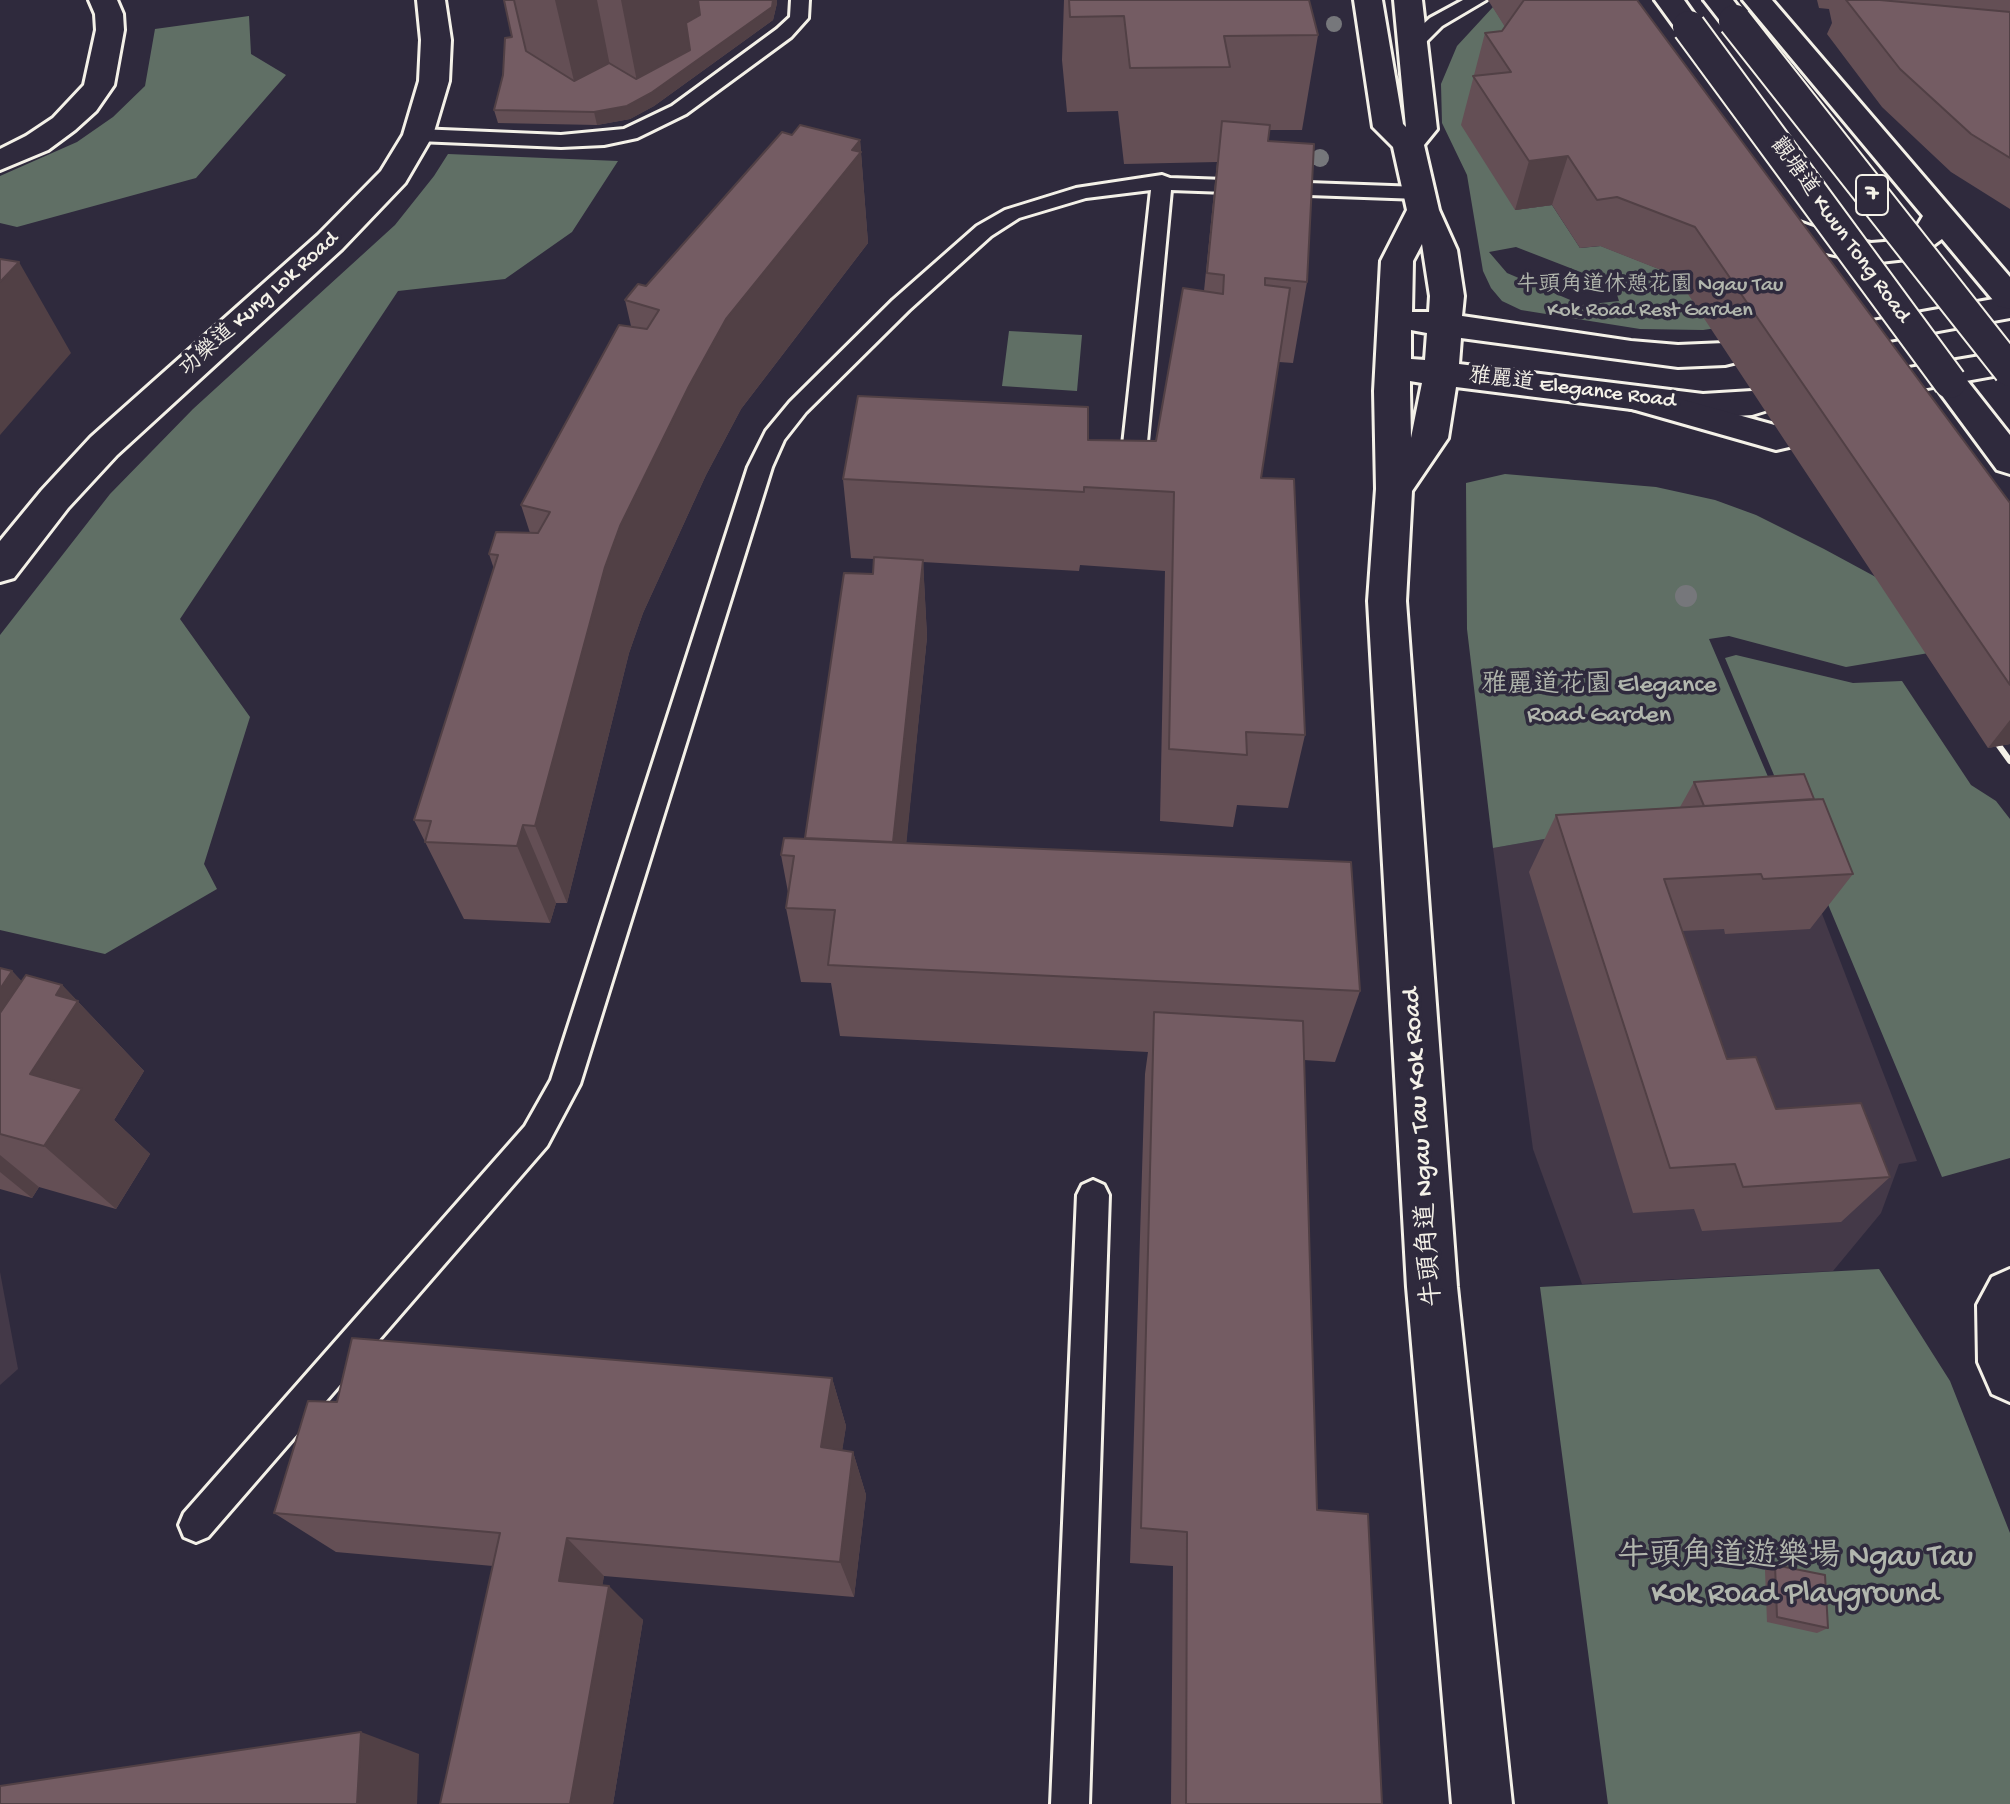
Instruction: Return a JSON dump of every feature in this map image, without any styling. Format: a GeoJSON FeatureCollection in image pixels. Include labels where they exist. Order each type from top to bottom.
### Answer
{"type":"FeatureCollection","features":[{"type":"Feature","properties":{"kind":"main road"},"geometry":{"type":"LineString","coordinates":[[0,161],[37,143],[64,124],[85,105],[99,85],[110,30],[109,14],[103,0]]}},
{"type":"Feature","properties":{"kind":"main road","name":"功樂道 Kung Lok Road"},"geometry":{"type":"LineString","coordinates":[[0,568],[63,490],[104,446],[354,220],[394,176],[418,135],[434,81],[436,61],[431,0]]}},
{"type":"Feature","properties":{"kind":"main road"},"geometry":{"type":"LineString","coordinates":[[1368,0],[1388,127],[1408,144],[1421,202],[1441,250],[1446,323],[1430,438],[1394,489]]}},
{"type":"Feature","properties":{"kind":"main road"},"geometry":{"type":"LineString","coordinates":[[1408,0],[1422,129],[1408,144]]}},
{"type":"Feature","properties":{"kind":"main road","name":"觀塘道 Kwun Tong Road"},"geometry":{"type":"LineString","coordinates":[[1669,0],[2010,461]]}},
{"type":"Feature","properties":{"kind":"main road","name":"觀塘道 Kwun Tong Road"},"geometry":{"type":"LineString","coordinates":[[1718,0],[2010,370]]}},
{"type":"Feature","properties":{"kind":"main road"},"geometry":{"type":"LineString","coordinates":[[1757,0],[1938,217],[2010,298]]}},
{"type":"Feature","properties":{"kind":"main road","name":"牛頭角道 Ngau Tau Kok Road"},"geometry":{"type":"LineString","coordinates":[[1421,202],[1397,261],[1393,368],[1394,489],[1387,601],[1432,1287],[1482,1804]]}},
{"type":"Feature","properties":{"kind":"main road","name":"觀塘道 Kwun Tong Road"},"geometry":{"type":"LineString","coordinates":[[1816,269],[1777,215],[1833,245],[1871,253],[1904,251],[1927,237],[1938,217]]}},
{"type":"Feature","properties":{"kind":"main road"},"geometry":{"type":"LineString","coordinates":[[1938,217],[2010,259]]}},
{"type":"Feature","properties":{"kind":"main road","name":"觀塘道 Kwun Tong Road"},"geometry":{"type":"LineString","coordinates":[[2010,307],[1846,326],[1894,391],[2010,362]]}},
{"type":"Feature","properties":{"kind":"main road","name":"雅麗道 Elegance Road"},"geometry":{"type":"LineString","coordinates":[[1395,319],[1446,323],[1631,352],[1678,356],[1725,354]]}},
{"type":"Feature","properties":{"kind":"main road","name":"雅麗道 Elegance Road"},"geometry":{"type":"LineString","coordinates":[[1393,368],[1703,406],[1752,403]]}},
{"type":"Feature","properties":{"kind":"main road"},"geometry":{"type":"LineString","coordinates":[[1637,399],[1776,438]]}},
{"type":"Feature","properties":{"kind":"main road"},"geometry":{"type":"LineString","coordinates":[[2010,1294],[2002,1305],[2004,1362],[2010,1376]]}},
{"type":"Feature","properties":{"kind":"lane"},"geometry":{"type":"LineString","coordinates":[[418,135],[561,141],[630,134],[679,110],[784,33],[799,18],[800,0]]}},
{"type":"Feature","properties":{"kind":"lane"},"geometry":{"type":"LineString","coordinates":[[1413,44],[1436,22],[1473,1]]}},
{"type":"Feature","properties":{"kind":"lane"},"geometry":{"type":"LineString","coordinates":[[196,1525],[536,1136],[565,1084],[760,467],[774,437],[798,407],[901,305],[984,231],[1012,214],[1083,192],[1162,181],[1421,202]]}},
{"type":"Feature","properties":{"kind":"lane"},"geometry":{"type":"LineString","coordinates":[[1133,463],[1162,181]]}},
{"type":"Feature","properties":{"kind":"lane"},"geometry":{"type":"LineString","coordinates":[[1070,1804],[1093,1195]]}},
{"type":"Feature","properties":{"kind":"shaded area"},"geometry":{"type":"Polygon","coordinates":[[[1781,807],[1917,1161],[1899,1164],[1881,1213],[1833,1271],[1582,1284],[1533,1149],[1493,848],[1675,816],[1781,807]]]}},
{"type":"Feature","properties":{"kind":"shaded area"},"geometry":{"type":"Polygon","coordinates":[[[0,1272],[18,1369],[0,1385],[0,1272]]]}},
{"type":"Feature","properties":{"kind":"green space","name":"牛頭角道休憩花園 Ngau Tau Kok Road Rest Garden"},"geometry":{"type":"Polygon","coordinates":[[[1493,7],[1515,42],[1515,210],[1552,205],[1580,248],[1601,246],[1682,278],[1737,325],[1703,330],[1640,329],[1521,310],[1502,301],[1483,271],[1467,175],[1442,123],[1441,84],[1457,46],[1493,7]],[[1516,247],[1489,252],[1507,273],[1582,305],[1619,301],[1614,285],[1516,247]]]}},
{"type":"Feature","properties":{"kind":"green space"},"geometry":{"type":"Polygon","coordinates":[[[249,16],[251,54],[286,75],[196,178],[17,227],[0,223],[0,176],[77,142],[113,117],[145,86],[155,29],[249,16]]]}},
{"type":"Feature","properties":{"kind":"green space"},"geometry":{"type":"Polygon","coordinates":[[[448,154],[618,161],[572,232],[505,279],[398,291],[180,619],[250,717],[204,864],[217,889],[105,954],[0,930],[0,635],[110,494],[193,409],[395,225],[448,154]]]}},
{"type":"Feature","properties":{"kind":"green space"},"geometry":{"type":"Polygon","coordinates":[[[1009,331],[1082,335],[1077,391],[1002,386],[1009,331]]]}},
{"type":"Feature","properties":{"kind":"green space","name":"雅麗道花園 Elegance Road Garden"},"geometry":{"type":"Polygon","coordinates":[[[1505,474],[1656,487],[1715,500],[1756,515],[1922,602],[1976,645],[1846,667],[1729,636],[1709,639],[1781,807],[1675,816],[1493,848],[1467,629],[1466,483],[1505,474]]]}},
{"type":"Feature","properties":{"kind":"green space"},"geometry":{"type":"Polygon","coordinates":[[[1736,655],[1853,683],[1902,681],[1971,785],[1996,801],[2010,819],[2010,1158],[1942,1177],[1725,658],[1736,655]]]}},
{"type":"Feature","properties":{"kind":"green space","name":"牛頭角道遊樂場 Ngau Tau Kok Road Playground"},"geometry":{"type":"Polygon","coordinates":[[[1879,1269],[1950,1381],[2010,1533],[2010,1804],[1608,1804],[1540,1287],[1879,1269]]]}},
{"type":"Feature","properties":{"kind":"building"},"geometry":{"type":"Polygon","coordinates":[[[504,0],[514,0],[526,51],[574,81],[609,63],[636,79],[690,50],[686,23],[700,15],[698,0],[773,0],[772,7],[651,93],[627,106],[594,112],[494,110],[503,75],[505,38],[512,37],[504,0]]]}},
{"type":"Feature","properties":{"kind":"building"},"geometry":{"type":"Polygon","coordinates":[[[1069,0],[1309,0],[1318,35],[1224,36],[1230,67],[1130,68],[1124,16],[1070,17],[1069,0]]]}},
{"type":"Feature","properties":{"kind":"building"},"geometry":{"type":"Polygon","coordinates":[[[1524,0],[1637,0],[2010,503],[2010,685],[1695,227],[1617,197],[1597,200],[1568,156],[1529,161],[1473,76],[1511,72],[1485,33],[1502,31],[1524,0]]]}},
{"type":"Feature","properties":{"kind":"building"},"geometry":{"type":"Polygon","coordinates":[[[1846,0],[1880,0],[2010,12],[2010,158],[1971,134],[1900,69],[1846,0]]]}},
{"type":"Feature","properties":{"kind":"building"},"geometry":{"type":"Polygon","coordinates":[[[1222,121],[1270,125],[1268,141],[1314,144],[1307,282],[1265,278],[1265,285],[1290,288],[1261,478],[1294,479],[1305,735],[1246,732],[1247,755],[1169,749],[1174,492],[1084,487],[1084,492],[843,479],[858,396],[1088,407],[1088,440],[1156,441],[1183,288],[1223,294],[1224,275],[1207,273],[1222,121]]]}},
{"type":"Feature","properties":{"kind":"building"},"geometry":{"type":"Polygon","coordinates":[[[800,125],[860,140],[852,150],[861,152],[726,319],[620,526],[605,567],[535,826],[523,825],[517,846],[425,842],[431,821],[414,820],[498,555],[489,554],[496,532],[538,533],[550,512],[521,505],[619,325],[647,329],[659,310],[625,300],[638,284],[646,286],[782,132],[792,135],[800,125]]]}},
{"type":"Feature","properties":{"kind":"building"},"geometry":{"type":"Polygon","coordinates":[[[0,259],[19,262],[0,282],[0,259]]]}},
{"type":"Feature","properties":{"kind":"building"},"geometry":{"type":"Polygon","coordinates":[[[874,557],[923,560],[893,842],[805,838],[844,573],[873,574],[874,557]]]}},
{"type":"Feature","properties":{"kind":"building"},"geometry":{"type":"Polygon","coordinates":[[[1804,774],[1814,799],[1704,806],[1694,782],[1804,774]]]}},
{"type":"Feature","properties":{"kind":"building"},"geometry":{"type":"Polygon","coordinates":[[[1823,799],[1853,874],[1763,879],[1761,874],[1664,879],[1727,1059],[1756,1057],[1776,1109],[1861,1103],[1890,1177],[1743,1187],[1735,1164],[1670,1168],[1556,815],[1823,799]]]}},
{"type":"Feature","properties":{"kind":"building"},"geometry":{"type":"Polygon","coordinates":[[[784,838],[1351,862],[1360,991],[828,965],[835,910],[786,908],[794,856],[781,855],[784,838]]]}},
{"type":"Feature","properties":{"kind":"building"},"geometry":{"type":"Polygon","coordinates":[[[0,968],[12,971],[0,989],[0,968]]]}},
{"type":"Feature","properties":{"kind":"building"},"geometry":{"type":"Polygon","coordinates":[[[26,975],[62,985],[56,995],[78,1001],[30,1074],[82,1089],[44,1146],[0,1134],[0,1013],[26,975]]]}},
{"type":"Feature","properties":{"kind":"building"},"geometry":{"type":"Polygon","coordinates":[[[1154,1012],[1303,1021],[1317,1510],[1368,1514],[1382,1804],[1186,1804],[1187,1532],[1141,1528],[1154,1012]]]}},
{"type":"Feature","properties":{"kind":"building"},"geometry":{"type":"Polygon","coordinates":[[[352,1338],[832,1378],[821,1447],[853,1452],[840,1562],[567,1538],[559,1581],[609,1586],[570,1804],[440,1804],[500,1533],[274,1513],[308,1401],[337,1402],[352,1338]]]}},
{"type":"Feature","properties":{"kind":"building"},"geometry":{"type":"Polygon","coordinates":[[[1775,1565],[1825,1575],[1828,1628],[1777,1617],[1775,1565]]]}},
{"type":"Feature","properties":{"kind":"building"},"geometry":{"type":"Polygon","coordinates":[[[361,1732],[357,1804],[0,1804],[0,1786],[361,1732]]]}},
{"type":"Feature","properties":{"kind":"railway"},"geometry":{"type":"LineString","coordinates":[[1987,729],[2010,761]]}}]}
